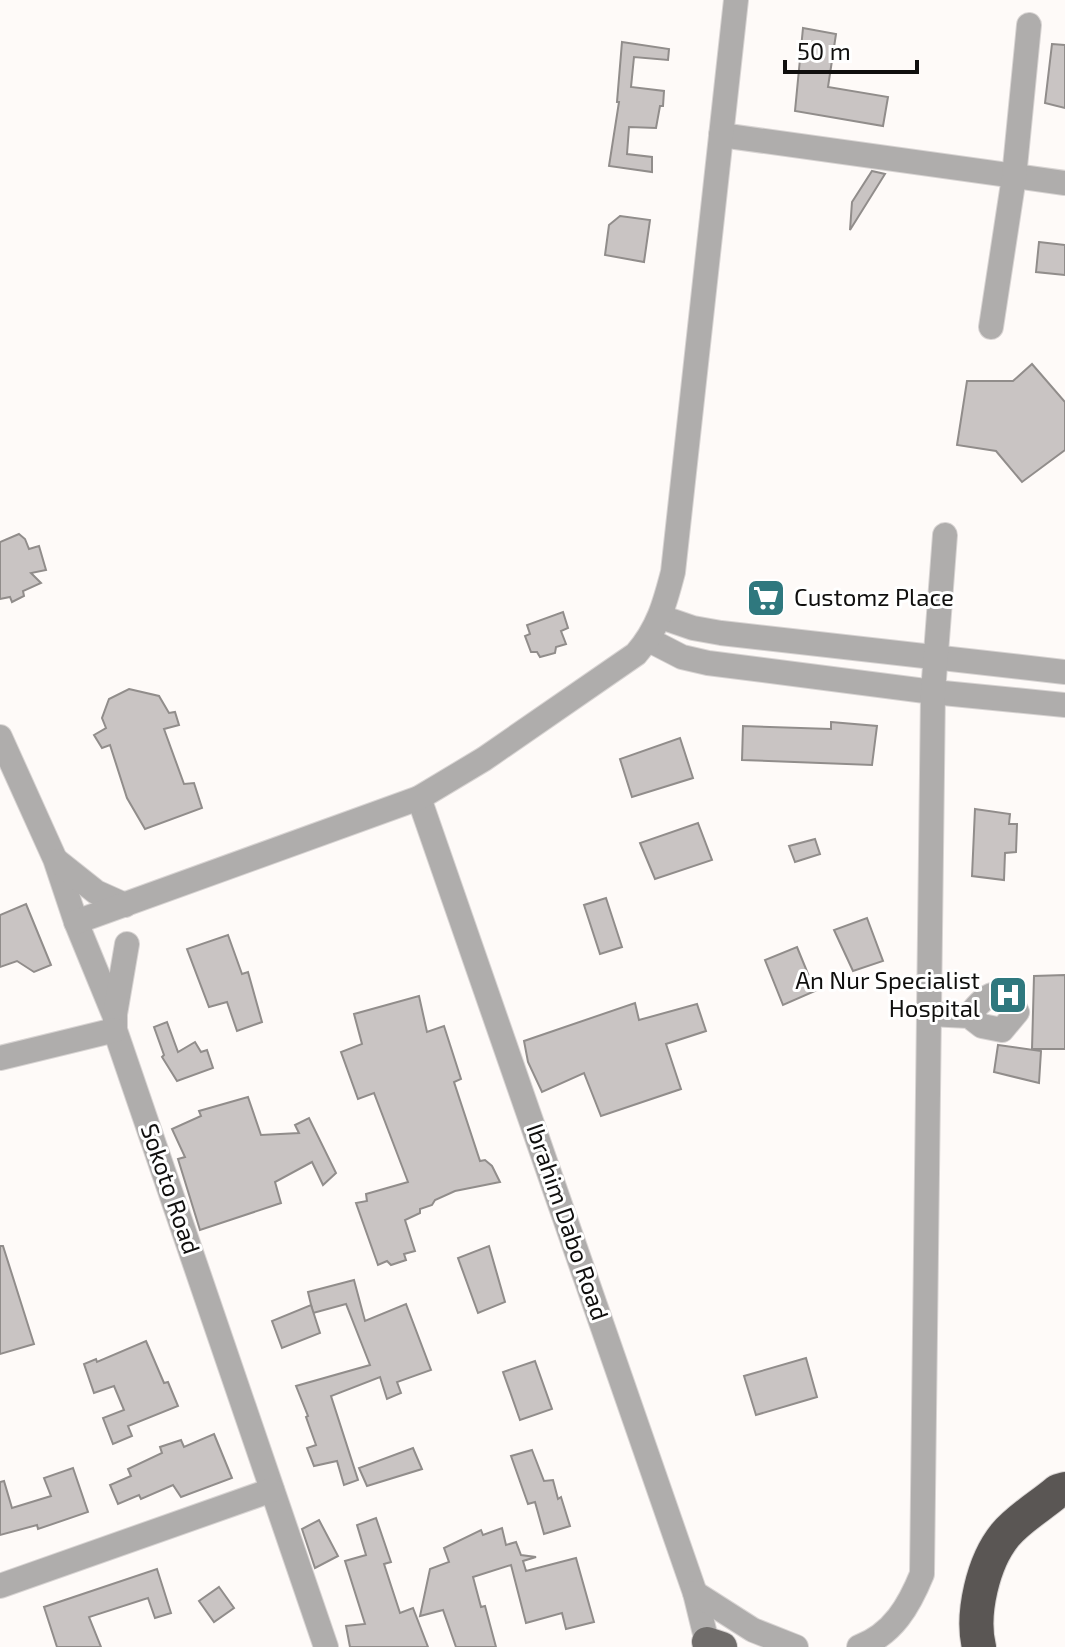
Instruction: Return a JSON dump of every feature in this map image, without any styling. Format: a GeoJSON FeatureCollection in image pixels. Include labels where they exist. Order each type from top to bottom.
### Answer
{"type":"FeatureCollection","features":[{"type":"Feature","properties":{"kind":"highway"},"geometry":{"type":"LineString","coordinates":[[979,1647],[975,1631],[983,1577],[1005,1535],[1058,1491],[1065,1489]]}},
{"type":"Feature","properties":{"kind":"street"},"geometry":{"type":"LineString","coordinates":[[76,922],[419,798],[484,759],[636,654],[649,640],[661,617],[673,572],[736,0]]}},
{"type":"Feature","properties":{"kind":"street"},"geometry":{"type":"LineString","coordinates":[[991,327],[1014,177],[1029,25]]}},
{"type":"Feature","properties":{"kind":"street"},"geometry":{"type":"LineString","coordinates":[[721,135],[1065,183]]}},
{"type":"Feature","properties":{"kind":"street"},"geometry":{"type":"LineString","coordinates":[[859,1647],[874,1641],[896,1622],[913,1596],[922,1574],[933,692],[945,535]]}},
{"type":"Feature","properties":{"kind":"street"},"geometry":{"type":"LineString","coordinates":[[661,617],[721,633],[1065,672]]}},
{"type":"Feature","properties":{"kind":"street"},"geometry":{"type":"LineString","coordinates":[[649,640],[682,657],[708,663],[933,692],[1065,705]]}},
{"type":"Feature","properties":{"kind":"street","name":"Sokoto Road"},"geometry":{"type":"LineString","coordinates":[[0,737],[55,859],[115,1023],[326,1647]]}},
{"type":"Feature","properties":{"kind":"street","name":"Ibrahim Dabo Road"},"geometry":{"type":"LineString","coordinates":[[419,798],[712,1645]]}},
{"type":"Feature","properties":{"kind":"street"},"geometry":{"type":"LineString","coordinates":[[55,859],[96,892],[125,905]]}},
{"type":"Feature","properties":{"kind":"street"},"geometry":{"type":"LineString","coordinates":[[0,1058],[115,1023],[127,944]]}},
{"type":"Feature","properties":{"kind":"street"},"geometry":{"type":"LineString","coordinates":[[929,1014],[969,1016]]}},
{"type":"Feature","properties":{"kind":"street"},"geometry":{"type":"LineString","coordinates":[[0,1586],[272,1490]]}},
{"type":"Feature","properties":{"kind":"street"},"geometry":{"type":"LineString","coordinates":[[695,1593],[753,1630],[796,1647]]}},
{"type":"Feature","properties":{"kind":"building"},"geometry":{"type":"Polygon","coordinates":[[[803,28],[836,34],[828,87],[888,97],[883,126],[795,111],[803,28]]]}},
{"type":"Feature","properties":{"kind":"building"},"geometry":{"type":"Polygon","coordinates":[[[622,42],[669,49],[668,60],[634,57],[631,87],[664,91],[656,128],[629,127],[627,154],[652,157],[652,172],[609,166],[619,102],[622,42]]]}},
{"type":"Feature","properties":{"kind":"building"},"geometry":{"type":"Polygon","coordinates":[[[1052,44],[1065,45],[1065,108],[1045,103],[1052,44]]]}},
{"type":"Feature","properties":{"kind":"building"},"geometry":{"type":"Polygon","coordinates":[[[872,171],[885,174],[850,230],[852,202],[872,171]]]}},
{"type":"Feature","properties":{"kind":"building"},"geometry":{"type":"Polygon","coordinates":[[[620,216],[650,220],[644,262],[605,255],[609,225],[620,216]]]}},
{"type":"Feature","properties":{"kind":"building"},"geometry":{"type":"Polygon","coordinates":[[[1039,242],[1065,245],[1065,275],[1036,272],[1039,242]]]}},
{"type":"Feature","properties":{"kind":"building"},"geometry":{"type":"Polygon","coordinates":[[[1032,364],[1065,402],[1065,450],[1022,482],[996,451],[957,445],[967,381],[1013,381],[1032,364]]]}},
{"type":"Feature","properties":{"kind":"building"},"geometry":{"type":"Polygon","coordinates":[[[19,534],[29,549],[39,546],[46,570],[31,573],[41,583],[23,591],[24,596],[12,602],[10,597],[0,599],[0,542],[19,534]]]}},
{"type":"Feature","properties":{"kind":"building"},"geometry":{"type":"Polygon","coordinates":[[[563,612],[568,628],[561,631],[566,644],[556,647],[555,653],[540,657],[537,652],[531,652],[525,636],[530,634],[527,625],[563,612]]]}},
{"type":"Feature","properties":{"kind":"building"},"geometry":{"type":"Polygon","coordinates":[[[129,689],[159,696],[169,713],[175,712],[179,725],[164,729],[184,784],[194,783],[202,808],[145,829],[127,798],[110,745],[102,748],[94,735],[106,728],[102,718],[109,699],[129,689]]]}},
{"type":"Feature","properties":{"kind":"building"},"geometry":{"type":"Polygon","coordinates":[[[831,722],[877,726],[872,765],[742,760],[743,726],[831,729],[831,722]]]}},
{"type":"Feature","properties":{"kind":"building"},"geometry":{"type":"Polygon","coordinates":[[[680,738],[693,778],[632,797],[620,759],[680,738]]]}},
{"type":"Feature","properties":{"kind":"building"},"geometry":{"type":"Polygon","coordinates":[[[975,809],[1010,814],[1009,824],[1017,824],[1016,852],[1005,853],[1004,880],[972,876],[975,809]]]}},
{"type":"Feature","properties":{"kind":"building"},"geometry":{"type":"Polygon","coordinates":[[[698,823],[712,860],[655,879],[640,843],[698,823]]]}},
{"type":"Feature","properties":{"kind":"building"},"geometry":{"type":"Polygon","coordinates":[[[815,839],[820,854],[795,862],[789,846],[815,839]]]}},
{"type":"Feature","properties":{"kind":"building"},"geometry":{"type":"Polygon","coordinates":[[[606,898],[622,947],[600,954],[584,905],[606,898]]]}},
{"type":"Feature","properties":{"kind":"building"},"geometry":{"type":"Polygon","coordinates":[[[26,904],[51,965],[34,972],[17,961],[0,967],[0,915],[26,904]]]}},
{"type":"Feature","properties":{"kind":"building"},"geometry":{"type":"Polygon","coordinates":[[[867,918],[883,961],[853,971],[834,930],[867,918]]]}},
{"type":"Feature","properties":{"kind":"building"},"geometry":{"type":"Polygon","coordinates":[[[228,935],[242,974],[248,972],[262,1022],[237,1031],[227,1002],[209,1007],[187,949],[228,935]]]}},
{"type":"Feature","properties":{"kind":"building"},"geometry":{"type":"Polygon","coordinates":[[[797,947],[815,991],[783,1005],[765,960],[797,947]]]}},
{"type":"Feature","properties":{"kind":"building"},"geometry":{"type":"Polygon","coordinates":[[[1065,975],[1065,1049],[1032,1049],[1034,976],[1065,975]]]}},
{"type":"Feature","properties":{"kind":"building"},"geometry":{"type":"Polygon","coordinates":[[[419,996],[427,1032],[444,1026],[461,1079],[454,1082],[480,1161],[485,1160],[492,1166],[500,1182],[455,1191],[420,1209],[420,1213],[405,1220],[415,1251],[404,1254],[406,1260],[378,1265],[356,1203],[367,1201],[366,1194],[408,1182],[374,1093],[358,1099],[341,1052],[362,1044],[354,1014],[419,996]]]}},
{"type":"Feature","properties":{"kind":"building"},"geometry":{"type":"Polygon","coordinates":[[[635,1003],[639,1020],[697,1004],[706,1031],[666,1044],[681,1089],[601,1116],[584,1073],[542,1092],[528,1062],[524,1041],[635,1003]]]}},
{"type":"Feature","properties":{"kind":"building"},"geometry":{"type":"Polygon","coordinates":[[[167,1022],[178,1052],[195,1042],[201,1052],[207,1050],[213,1068],[177,1081],[162,1057],[164,1055],[154,1027],[167,1022]]]}},
{"type":"Feature","properties":{"kind":"building"},"geometry":{"type":"Polygon","coordinates":[[[998,1045],[1041,1051],[1039,1083],[994,1072],[998,1045]]]}},
{"type":"Feature","properties":{"kind":"building"},"geometry":{"type":"Polygon","coordinates":[[[248,1097],[261,1135],[299,1133],[295,1125],[309,1118],[336,1173],[323,1185],[312,1162],[275,1182],[281,1203],[200,1230],[178,1159],[185,1157],[172,1129],[201,1116],[199,1111],[248,1097]]]}},
{"type":"Feature","properties":{"kind":"building"},"geometry":{"type":"Polygon","coordinates":[[[0,1246],[3,1246],[34,1344],[0,1354],[0,1246]]]}},
{"type":"Feature","properties":{"kind":"building"},"geometry":{"type":"Polygon","coordinates":[[[489,1246],[505,1302],[478,1313],[458,1258],[489,1246]]]}},
{"type":"Feature","properties":{"kind":"building"},"geometry":{"type":"Polygon","coordinates":[[[354,1280],[365,1321],[406,1304],[431,1370],[397,1382],[401,1393],[387,1399],[380,1377],[331,1396],[358,1480],[344,1485],[337,1461],[314,1466],[307,1448],[316,1445],[296,1386],[370,1365],[346,1304],[313,1313],[308,1292],[354,1280]]]}},
{"type":"Feature","properties":{"kind":"building"},"geometry":{"type":"Polygon","coordinates":[[[311,1305],[320,1333],[282,1348],[272,1321],[311,1305]]]}},
{"type":"Feature","properties":{"kind":"building"},"geometry":{"type":"Polygon","coordinates":[[[146,1341],[164,1383],[168,1382],[178,1406],[128,1426],[132,1436],[113,1444],[103,1418],[124,1410],[114,1386],[94,1393],[84,1364],[96,1359],[97,1362],[146,1341]]]}},
{"type":"Feature","properties":{"kind":"building"},"geometry":{"type":"Polygon","coordinates":[[[806,1358],[817,1397],[756,1415],[744,1376],[806,1358]]]}},
{"type":"Feature","properties":{"kind":"building"},"geometry":{"type":"Polygon","coordinates":[[[535,1361],[552,1409],[520,1420],[503,1372],[535,1361]]]}},
{"type":"Feature","properties":{"kind":"building"},"geometry":{"type":"Polygon","coordinates":[[[214,1434],[232,1478],[181,1497],[173,1485],[141,1499],[139,1495],[118,1504],[110,1485],[131,1476],[128,1469],[162,1453],[160,1447],[181,1440],[184,1447],[214,1434]]]}},
{"type":"Feature","properties":{"kind":"building"},"geometry":{"type":"Polygon","coordinates":[[[413,1448],[422,1469],[367,1486],[359,1468],[413,1448]]]}},
{"type":"Feature","properties":{"kind":"building"},"geometry":{"type":"Polygon","coordinates":[[[532,1450],[544,1481],[553,1480],[570,1526],[544,1534],[535,1502],[528,1504],[511,1456],[532,1450]]]}},
{"type":"Feature","properties":{"kind":"building"},"geometry":{"type":"Polygon","coordinates":[[[73,1468],[88,1512],[38,1529],[37,1525],[0,1535],[0,1482],[4,1481],[12,1508],[51,1496],[44,1478],[73,1468]]]}},
{"type":"Feature","properties":{"kind":"building"},"geometry":{"type":"Polygon","coordinates":[[[376,1518],[391,1562],[384,1564],[400,1613],[413,1608],[428,1647],[350,1647],[346,1626],[365,1624],[345,1561],[366,1555],[357,1525],[376,1518]]]}},
{"type":"Feature","properties":{"kind":"building"},"geometry":{"type":"Polygon","coordinates":[[[319,1520],[338,1556],[315,1568],[302,1529],[319,1520]]]}},
{"type":"Feature","properties":{"kind":"building"},"geometry":{"type":"Polygon","coordinates":[[[502,1528],[506,1545],[516,1542],[521,1555],[536,1557],[523,1561],[526,1571],[576,1558],[594,1622],[566,1629],[562,1613],[526,1623],[511,1565],[473,1577],[496,1647],[456,1647],[443,1610],[420,1616],[430,1569],[449,1562],[444,1548],[481,1530],[483,1535],[502,1528]]]}},
{"type":"Feature","properties":{"kind":"building"},"geometry":{"type":"Polygon","coordinates":[[[157,1569],[171,1613],[155,1618],[148,1598],[89,1617],[101,1647],[57,1647],[44,1607],[157,1569]]]}},
{"type":"Feature","properties":{"kind":"building"},"geometry":{"type":"Polygon","coordinates":[[[219,1587],[234,1608],[214,1622],[199,1601],[219,1587]]]}},
{"type":"Feature","properties":{"kind":"place","name":"Customz Place"},"geometry":{"type":"Point","coordinates":[766,598]}},
{"type":"Feature","properties":{"kind":"place","name":"An Nur Specialist Hospital"},"geometry":{"type":"Point","coordinates":[1008,995]}}]}
